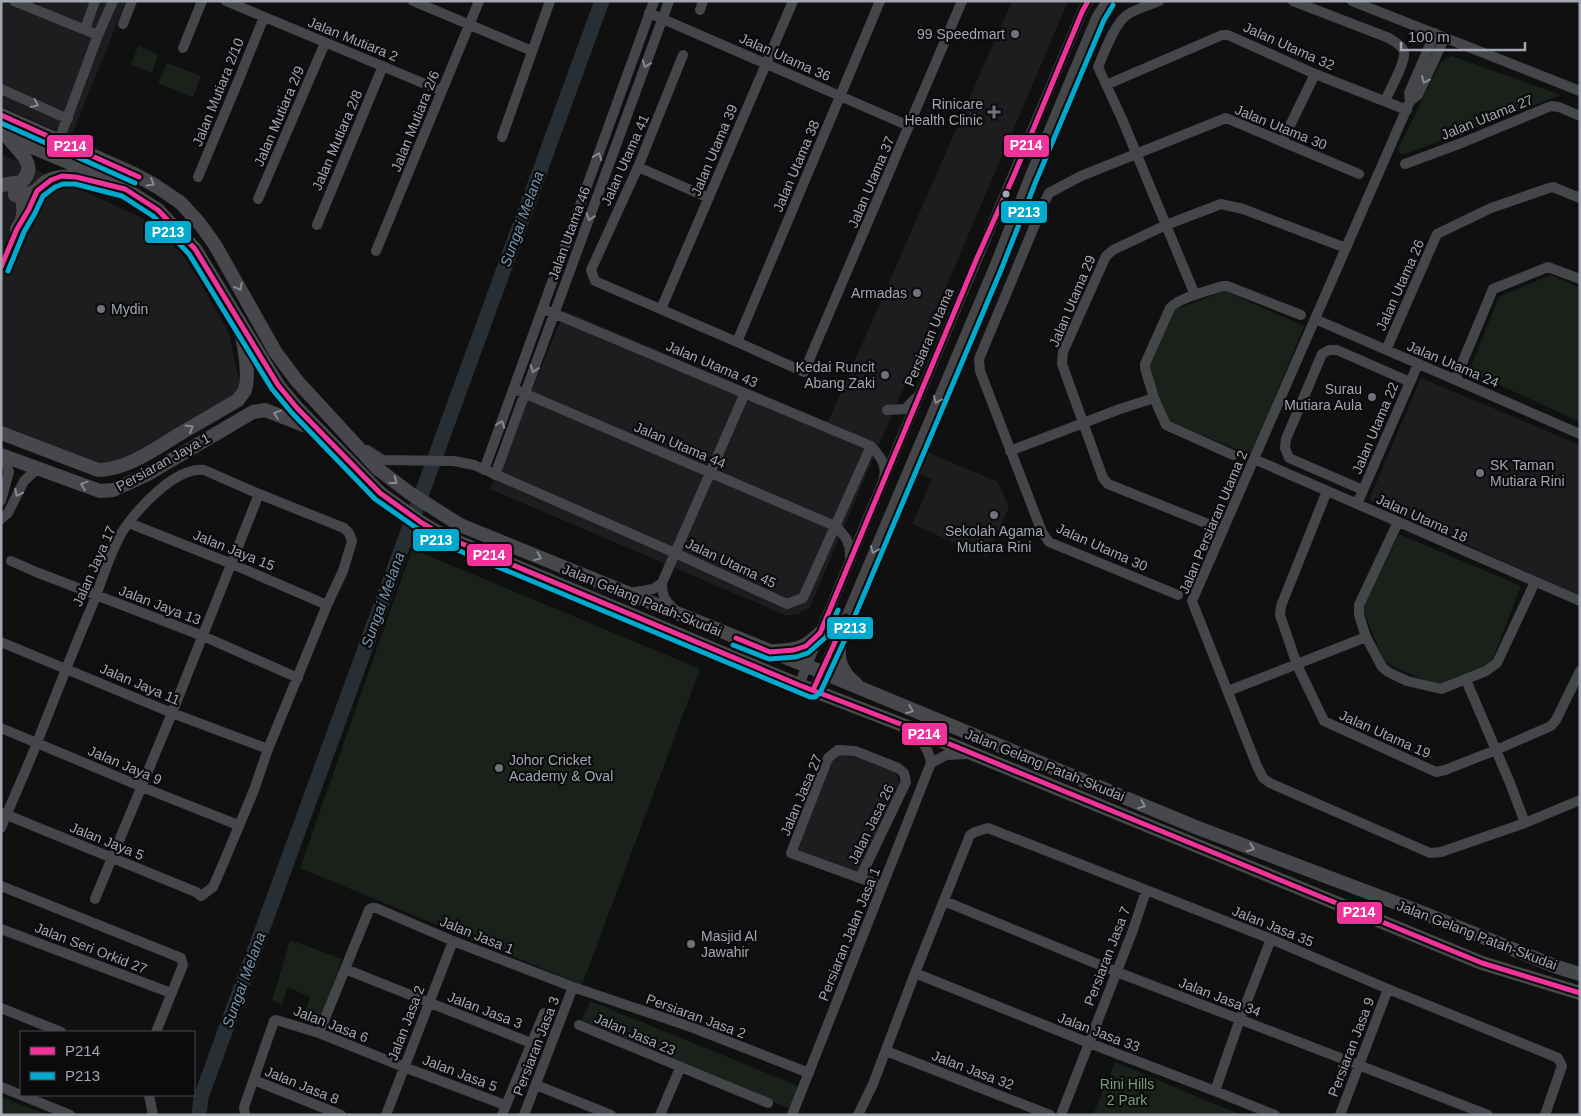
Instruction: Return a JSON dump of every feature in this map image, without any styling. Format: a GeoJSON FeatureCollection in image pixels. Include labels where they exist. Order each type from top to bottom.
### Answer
{"type":"FeatureCollection","features":[{"type":"Feature","properties":{"kind":"main road","name":"Jalan Gelang Patah-Skudai"},"geometry":{"type":"LineString","coordinates":[[1,116],[134,174],[156,186],[180,203],[200,224],[215,245],[276,354],[297,381],[378,469],[411,494],[460,525],[1198,828],[1423,913],[1557,967],[1580,974]]}},
{"type":"Feature","properties":{"kind":"main road"},"geometry":{"type":"LineString","coordinates":[[2,185],[21,182],[25,179],[29,168],[27,160],[4,135]]}},
{"type":"Feature","properties":{"kind":"main road","name":"Jalan Gelang Patah-Skudai"},"geometry":{"type":"LineString","coordinates":[[4,135],[87,170],[125,189],[158,210],[195,248],[278,385],[297,408],[380,493],[405,512],[454,541],[799,685],[908,727],[1482,962],[1579,993]]}},
{"type":"Feature","properties":{"kind":"main road"},"geometry":{"type":"LineString","coordinates":[[16,194],[24,195],[37,191],[51,180],[62,176],[76,177],[125,189]]}},
{"type":"Feature","properties":{"kind":"main road"},"geometry":{"type":"LineString","coordinates":[[17,229],[37,191]]}},
{"type":"Feature","properties":{"kind":"main road","name":"Persiaran Jaya 1"},"geometry":{"type":"LineString","coordinates":[[1,433],[98,470],[108,470],[122,466],[158,448],[238,400],[245,391],[246,379],[245,355],[240,325]]}},
{"type":"Feature","properties":{"kind":"main road","name":"Persiaran Jaya 1"},"geometry":{"type":"LineString","coordinates":[[3,456],[100,491],[113,490],[164,465],[253,412],[266,410],[322,433]]}},
{"type":"Feature","properties":{"kind":"main road"},"geometry":{"type":"LineString","coordinates":[[158,448],[163,450],[168,457],[164,465]]}},
{"type":"Feature","properties":{"kind":"main road"},"geometry":{"type":"LineString","coordinates":[[770,652],[794,650],[806,646],[820,633]]}},
{"type":"Feature","properties":{"kind":"main road"},"geometry":{"type":"LineString","coordinates":[[839,634],[838,656],[843,671],[865,691]]}},
{"type":"Feature","properties":{"kind":"main road"},"geometry":{"type":"LineString","coordinates":[[1417,935],[1456,944],[1460,940],[1459,936],[1423,913]]}},
{"type":"Feature","properties":{"kind":"street"},"geometry":{"type":"LineString","coordinates":[[14,1],[39,6],[98,36]]}},
{"type":"Feature","properties":{"kind":"street"},"geometry":{"type":"LineString","coordinates":[[85,29],[96,1]]}},
{"type":"Feature","properties":{"kind":"street"},"geometry":{"type":"LineString","coordinates":[[59,140],[113,1]]}},
{"type":"Feature","properties":{"kind":"street"},"geometry":{"type":"LineString","coordinates":[[123,24],[132,1]]}},
{"type":"Feature","properties":{"kind":"street"},"geometry":{"type":"LineString","coordinates":[[183,48],[202,1]]}},
{"type":"Feature","properties":{"kind":"street","name":"Jalan Mutiara 2"},"geometry":{"type":"LineString","coordinates":[[226,1],[442,91]]}},
{"type":"Feature","properties":{"kind":"street"},"geometry":{"type":"LineString","coordinates":[[413,1],[532,51]]}},
{"type":"Feature","properties":{"kind":"street","name":"Jalan Mutiara 2/6"},"geometry":{"type":"LineString","coordinates":[[376,251],[479,1]]}},
{"type":"Feature","properties":{"kind":"street"},"geometry":{"type":"LineString","coordinates":[[502,137],[550,1]]}},
{"type":"Feature","properties":{"kind":"street","name":"Jalan Utama 46"},"geometry":{"type":"LineString","coordinates":[[484,470],[654,1]]}},
{"type":"Feature","properties":{"kind":"street","name":"Jalan Utama 46"},"geometry":{"type":"LineString","coordinates":[[495,475],[670,1]]}},
{"type":"Feature","properties":{"kind":"street","name":"Jalan Utama 39"},"geometry":{"type":"LineString","coordinates":[[661,309],[793,1]]}},
{"type":"Feature","properties":{"kind":"street","name":"Jalan Utama 38"},"geometry":{"type":"LineString","coordinates":[[737,342],[880,1]]}},
{"type":"Feature","properties":{"kind":"street","name":"Jalan Utama 37"},"geometry":{"type":"LineString","coordinates":[[737,342],[804,372],[962,1]]}},
{"type":"Feature","properties":{"kind":"street","name":"Persiaran Utama"},"geometry":{"type":"LineString","coordinates":[[799,685],[921,392],[1088,1]]}},
{"type":"Feature","properties":{"kind":"street"},"geometry":{"type":"LineString","coordinates":[[813,690],[839,634],[994,267],[1093,25],[1107,1]]}},
{"type":"Feature","properties":{"kind":"street"},"geometry":{"type":"LineString","coordinates":[[1159,1],[1129,13],[1122,19],[1098,67],[1195,295]]}},
{"type":"Feature","properties":{"kind":"street"},"geometry":{"type":"LineString","coordinates":[[1293,1],[1390,38],[1401,46],[1404,53],[1402,62],[1385,101]]}},
{"type":"Feature","properties":{"kind":"street"},"geometry":{"type":"LineString","coordinates":[[1352,1],[1580,91]]}},
{"type":"Feature","properties":{"kind":"street","name":"Jalan Utama 36"},"geometry":{"type":"LineString","coordinates":[[649,13],[909,126]]}},
{"type":"Feature","properties":{"kind":"street","name":"Jalan Mutiara 2/10"},"geometry":{"type":"LineString","coordinates":[[198,177],[264,17]]}},
{"type":"Feature","properties":{"kind":"street"},"geometry":{"type":"LineString","coordinates":[[1414,24],[1431,54],[1464,45]]}},
{"type":"Feature","properties":{"kind":"street","name":"Jalan Utama 32"},"geometry":{"type":"LineString","coordinates":[[1106,85],[1222,35],[1228,35],[1315,74],[1385,101],[1408,106]]}},
{"type":"Feature","properties":{"kind":"street","name":"Jalan Persiaran Utama 2"},"geometry":{"type":"LineString","coordinates":[[1440,35],[1409,93],[1408,106],[1192,601],[1257,766],[1263,778],[1270,784],[1430,853],[1441,852],[1525,823],[1580,800]]}},
{"type":"Feature","properties":{"kind":"street","name":"Jalan Mutiara 2/9"},"geometry":{"type":"LineString","coordinates":[[258,199],[325,43]]}},
{"type":"Feature","properties":{"kind":"street","name":"Jalan Utama 41"},"geometry":{"type":"LineString","coordinates":[[661,309],[595,281],[591,270],[638,167],[683,55]]}},
{"type":"Feature","properties":{"kind":"street","name":"Jalan Mutiara 2/8"},"geometry":{"type":"LineString","coordinates":[[317,225],[383,66]]}},
{"type":"Feature","properties":{"kind":"street"},"geometry":{"type":"LineString","coordinates":[[1282,142],[1315,74]]}},
{"type":"Feature","properties":{"kind":"street"},"geometry":{"type":"LineString","coordinates":[[1,89],[68,119]]}},
{"type":"Feature","properties":{"kind":"street","name":"Jalan Utama 27"},"geometry":{"type":"LineString","coordinates":[[1405,164],[1551,106],[1560,106],[1580,116]]}},
{"type":"Feature","properties":{"kind":"street","name":"Jalan Utama 30"},"geometry":{"type":"LineString","coordinates":[[1178,595],[1049,542],[1042,532],[980,371],[979,359],[1044,203],[1049,193],[1064,184],[1226,118],[1359,174]]}},
{"type":"Feature","properties":{"kind":"street"},"geometry":{"type":"LineString","coordinates":[[638,167],[709,198]]}},
{"type":"Feature","properties":{"kind":"street"},"geometry":{"type":"LineString","coordinates":[[1,268],[17,229],[22,207],[16,194],[2,185]]}},
{"type":"Feature","properties":{"kind":"street","name":"Jalan Utama 26"},"geometry":{"type":"LineString","coordinates":[[1386,350],[1437,234],[1491,208],[1549,188],[1553,187],[1580,198]]}},
{"type":"Feature","properties":{"kind":"street","name":"Jalan Utama 29"},"geometry":{"type":"LineString","coordinates":[[1223,530],[1108,484],[1103,478],[1062,364],[1063,352],[1106,256],[1113,250],[1166,225],[1221,204],[1243,209],[1346,248]]}},
{"type":"Feature","properties":{"kind":"street"},"geometry":{"type":"LineString","coordinates":[[1455,380],[1493,289],[1548,267],[1580,279]]}},
{"type":"Feature","properties":{"kind":"street"},"geometry":{"type":"LineString","coordinates":[[1233,455],[1166,425],[1154,398],[1145,364],[1170,308],[1173,304],[1195,295],[1227,286],[1300,316]]}},
{"type":"Feature","properties":{"kind":"street","name":"Jalan Utama 43"},"geometry":{"type":"LineString","coordinates":[[542,309],[871,446]]}},
{"type":"Feature","properties":{"kind":"street"},"geometry":{"type":"LineString","coordinates":[[661,309],[737,342]]}},
{"type":"Feature","properties":{"kind":"street","name":"Jalan Utama 24"},"geometry":{"type":"LineString","coordinates":[[1315,319],[1580,434]]}},
{"type":"Feature","properties":{"kind":"street"},"geometry":{"type":"LineString","coordinates":[[1363,490],[1289,458],[1285,448],[1286,439],[1322,354],[1330,350],[1337,350],[1410,382]]}},
{"type":"Feature","properties":{"kind":"street","name":"Jalan Utama 22"},"geometry":{"type":"LineString","coordinates":[[1357,504],[1418,364]]}},
{"type":"Feature","properties":{"kind":"street","name":"Jalan Utama 44"},"geometry":{"type":"LineString","coordinates":[[513,389],[835,526]]}},
{"type":"Feature","properties":{"kind":"street"},"geometry":{"type":"LineString","coordinates":[[886,410],[905,409],[921,392]]}},
{"type":"Feature","properties":{"kind":"street"},"geometry":{"type":"LineString","coordinates":[[680,615],[667,603],[662,595],[662,583],[744,393]]}},
{"type":"Feature","properties":{"kind":"street"},"geometry":{"type":"LineString","coordinates":[[1010,451],[1154,398]]}},
{"type":"Feature","properties":{"kind":"street","name":"Jalan Utama 45"},"geometry":{"type":"LineString","coordinates":[[347,436],[377,458],[383,460],[454,461],[474,465],[787,604],[803,598],[871,446]]}},
{"type":"Feature","properties":{"kind":"street"},"geometry":{"type":"LineString","coordinates":[[871,446],[881,457],[884,465],[883,484]]}},
{"type":"Feature","properties":{"kind":"street"},"geometry":{"type":"LineString","coordinates":[[1,501],[9,472],[3,456]]}},
{"type":"Feature","properties":{"kind":"street","name":"Jalan Utama 18"},"geometry":{"type":"LineString","coordinates":[[1254,459],[1580,601]]}},
{"type":"Feature","properties":{"kind":"street"},"geometry":{"type":"LineString","coordinates":[[1,519],[8,512],[24,481],[37,469]]}},
{"type":"Feature","properties":{"kind":"street","name":"Jalan Jaya 17"},"geometry":{"type":"LineString","coordinates":[[1,828],[4,814],[37,743],[109,559],[122,532],[156,492],[179,476],[196,469],[204,470],[344,528],[349,533],[351,545],[343,571],[327,605]]}},
{"type":"Feature","properties":{"kind":"street","name":"Jalan Utama 19"},"geometry":{"type":"LineString","coordinates":[[1327,491],[1281,606],[1280,614],[1297,665],[1324,721],[1436,772],[1496,750],[1551,726],[1556,720],[1580,671]]}},
{"type":"Feature","properties":{"kind":"street"},"geometry":{"type":"LineString","coordinates":[[95,899],[172,713],[259,494]]}},
{"type":"Feature","properties":{"kind":"street"},"geometry":{"type":"LineString","coordinates":[[1398,522],[1359,605],[1359,614],[1366,637],[1382,667],[1407,681],[1442,689],[1486,671],[1497,663],[1534,582]]}},
{"type":"Feature","properties":{"kind":"street","name":"Jalan Jaya 15"},"geometry":{"type":"LineString","coordinates":[[129,523],[232,564],[327,605]]}},
{"type":"Feature","properties":{"kind":"street"},"geometry":{"type":"LineString","coordinates":[[835,526],[844,534],[848,542],[850,549],[848,566]]}},
{"type":"Feature","properties":{"kind":"street","name":"Jalan Jaya 13"},"geometry":{"type":"LineString","coordinates":[[11,561],[203,636],[298,678]]}},
{"type":"Feature","properties":{"kind":"street"},"geometry":{"type":"LineString","coordinates":[[627,593],[654,589],[662,583]]}},
{"type":"Feature","properties":{"kind":"street"},"geometry":{"type":"LineString","coordinates":[[238,825],[254,790],[268,749],[327,605]]}},
{"type":"Feature","properties":{"kind":"street"},"geometry":{"type":"LineString","coordinates":[[1228,691],[1366,637]]}},
{"type":"Feature","properties":{"kind":"street","name":"Jalan Jaya 11"},"geometry":{"type":"LineString","coordinates":[[1,642],[172,713],[268,749]]}},
{"type":"Feature","properties":{"kind":"street"},"geometry":{"type":"LineString","coordinates":[[1466,680],[1525,823]]}},
{"type":"Feature","properties":{"kind":"street"},"geometry":{"type":"LineString","coordinates":[[908,727],[922,740],[929,751],[931,762],[946,755],[960,753],[974,755]]}},
{"type":"Feature","properties":{"kind":"street","name":"Jalan Jaya 9"},"geometry":{"type":"LineString","coordinates":[[1,728],[238,825]]}},
{"type":"Feature","properties":{"kind":"street","name":"Jalan Jasa 27"},"geometry":{"type":"LineString","coordinates":[[860,878],[791,853],[828,758],[838,750],[855,751],[898,768],[904,773],[906,782]]}},
{"type":"Feature","properties":{"kind":"street","name":"Persiaran Jalan Jasa 1"},"geometry":{"type":"LineString","coordinates":[[792,1115],[931,762]]}},
{"type":"Feature","properties":{"kind":"street","name":"Jalan Jasa 26"},"geometry":{"type":"LineString","coordinates":[[860,878],[906,782]]}},
{"type":"Feature","properties":{"kind":"street","name":"Jalan Jaya 5"},"geometry":{"type":"LineString","coordinates":[[4,814],[196,892],[201,896],[214,884],[238,825]]}},
{"type":"Feature","properties":{"kind":"street","name":"Jalan Jasa 35"},"geometry":{"type":"LineString","coordinates":[[944,901],[970,835],[988,828],[1271,939],[1558,1058],[1562,1066],[1544,1115]]}},
{"type":"Feature","properties":{"kind":"street"},"geometry":{"type":"LineString","coordinates":[[860,878],[882,886]]}},
{"type":"Feature","properties":{"kind":"street"},"geometry":{"type":"LineString","coordinates":[[1,886],[181,958],[183,965],[156,1031]]}},
{"type":"Feature","properties":{"kind":"street","name":"Persiaran Jasa 7"},"geometry":{"type":"LineString","coordinates":[[1061,1115],[1133,930],[1146,891]]}},
{"type":"Feature","properties":{"kind":"street"},"geometry":{"type":"LineString","coordinates":[[858,1115],[873,1084],[944,901]]}},
{"type":"Feature","properties":{"kind":"street","name":"Jalan Jasa 34"},"geometry":{"type":"LineString","coordinates":[[944,901],[1117,972],[1488,1115]]}},
{"type":"Feature","properties":{"kind":"street","name":"Jalan Jasa 1"},"geometry":{"type":"LineString","coordinates":[[345,969],[369,910],[376,908],[453,941],[574,987]]}},
{"type":"Feature","properties":{"kind":"street","name":"Jalan Seri Orkid 27"},"geometry":{"type":"LineString","coordinates":[[1,929],[171,993]]}},
{"type":"Feature","properties":{"kind":"street"},"geometry":{"type":"LineString","coordinates":[[1215,1090],[1271,939]]}},
{"type":"Feature","properties":{"kind":"street","name":"Jalan Jasa 2"},"geometry":{"type":"LineString","coordinates":[[386,1115],[453,941]]}},
{"type":"Feature","properties":{"kind":"street"},"geometry":{"type":"LineString","coordinates":[[319,1033],[345,969]]}},
{"type":"Feature","properties":{"kind":"street","name":"Jalan Jasa 3"},"geometry":{"type":"LineString","coordinates":[[345,969],[531,1043]]}},
{"type":"Feature","properties":{"kind":"street","name":"Jalan Jasa 33"},"geometry":{"type":"LineString","coordinates":[[915,973],[1275,1115]]}},
{"type":"Feature","properties":{"kind":"street","name":"Persiaran Jasa 2"},"geometry":{"type":"LineString","coordinates":[[574,987],[691,1027],[809,1074]]}},
{"type":"Feature","properties":{"kind":"street","name":"Persiaran Jasa 3"},"geometry":{"type":"LineString","coordinates":[[524,1115],[574,987]]}},
{"type":"Feature","properties":{"kind":"street","name":"Persiaran Jasa 9"},"geometry":{"type":"LineString","coordinates":[[1340,1115],[1388,989]]}},
{"type":"Feature","properties":{"kind":"street"},"geometry":{"type":"LineString","coordinates":[[1,1008],[58,1031]]}},
{"type":"Feature","properties":{"kind":"street"},"geometry":{"type":"LineString","coordinates":[[504,1110],[544,1013]]}},
{"type":"Feature","properties":{"kind":"street","name":"Jalan Jasa 6"},"geometry":{"type":"LineString","coordinates":[[254,1080],[274,1021],[276,1020],[319,1033],[404,1067]]}},
{"type":"Feature","properties":{"kind":"street","name":"Jalan Jasa 23"},"geometry":{"type":"LineString","coordinates":[[579,1025],[768,1103]]}},
{"type":"Feature","properties":{"kind":"street","name":"Jalan Jasa 32"},"geometry":{"type":"LineString","coordinates":[[886,1051],[1050,1115]]}},
{"type":"Feature","properties":{"kind":"street","name":"Jalan Jasa 5"},"geometry":{"type":"LineString","coordinates":[[404,1067],[504,1110]]}},
{"type":"Feature","properties":{"kind":"street"},"geometry":{"type":"LineString","coordinates":[[660,1115],[680,1068]]}},
{"type":"Feature","properties":{"kind":"street"},"geometry":{"type":"LineString","coordinates":[[245,1115],[244,1107],[254,1080]]}},
{"type":"Feature","properties":{"kind":"street","name":"Jalan Jasa 8"},"geometry":{"type":"LineString","coordinates":[[254,1080],[341,1115]]}},
{"type":"Feature","properties":{"kind":"street"},"geometry":{"type":"LineString","coordinates":[[536,1085],[611,1115]]}},
{"type":"Feature","properties":{"kind":"street"},"geometry":{"type":"LineString","coordinates":[[1,1087],[20,1095]]}},
{"type":"Feature","properties":{"kind":"street"},"geometry":{"type":"LineString","coordinates":[[23,1096],[70,1115]]}},
{"type":"Feature","properties":{"kind":"street"},"geometry":{"type":"LineString","coordinates":[[149,1096],[153,1115]]}},
{"type":"Feature","properties":{"kind":"shaded area"},"geometry":{"type":"Polygon","coordinates":[[[1,1],[21,1],[37,8],[40,1],[126,1],[71,137],[1,106],[1,1]]]}},
{"type":"Feature","properties":{"kind":"shaded area"},"geometry":{"type":"Polygon","coordinates":[[[1012,1],[1068,1],[810,607],[797,615],[785,615],[490,489],[565,311],[828,422],[1012,1]]]}},
{"type":"Feature","properties":{"kind":"shaded area","name":"Mydin"},"geometry":{"type":"Polygon","coordinates":[[[1,154],[132,213],[148,222],[181,253],[229,333],[240,385],[235,398],[110,471],[1,431],[1,154]]]}},
{"type":"Feature","properties":{"kind":"shaded area","name":"SK Taman Mutiara Rini"},"geometry":{"type":"Polygon","coordinates":[[[1421,378],[1580,445],[1580,596],[1369,500],[1421,378]]]}},
{"type":"Feature","properties":{"kind":"shaded area"},"geometry":{"type":"Polygon","coordinates":[[[922,450],[998,482],[1009,507],[987,557],[912,524],[932,479],[914,471],[922,450]]]}},
{"type":"Feature","properties":{"kind":"shaded area"},"geometry":{"type":"Polygon","coordinates":[[[841,752],[895,772],[900,784],[857,876],[795,850],[831,758],[841,752]]]}},
{"type":"Feature","properties":{"kind":"green space"},"geometry":{"type":"Polygon","coordinates":[[[138,46],[158,54],[152,73],[131,65],[138,46]]]}},
{"type":"Feature","properties":{"kind":"green space"},"geometry":{"type":"Polygon","coordinates":[[[1452,56],[1561,95],[1406,154],[1401,154],[1398,149],[1441,62],[1452,56]]]}},
{"type":"Feature","properties":{"kind":"green space"},"geometry":{"type":"Polygon","coordinates":[[[167,63],[201,76],[193,97],[158,83],[167,63]]]}},
{"type":"Feature","properties":{"kind":"green space"},"geometry":{"type":"Polygon","coordinates":[[[1551,275],[1580,288],[1580,422],[1469,371],[1499,297],[1551,275]]]}},
{"type":"Feature","properties":{"kind":"green space"},"geometry":{"type":"Polygon","coordinates":[[[1225,291],[1304,326],[1251,455],[1169,422],[1148,368],[1173,310],[1225,291]]]}},
{"type":"Feature","properties":{"kind":"green space"},"geometry":{"type":"Polygon","coordinates":[[[1399,534],[1521,586],[1491,663],[1437,686],[1384,662],[1362,607],[1399,534]]]}},
{"type":"Feature","properties":{"kind":"green space","name":"Johor Cricket Academy & Oval"},"geometry":{"type":"Polygon","coordinates":[[[412,549],[700,669],[582,985],[300,868],[412,549]]]}},
{"type":"Feature","properties":{"kind":"green space"},"geometry":{"type":"Polygon","coordinates":[[[290,940],[342,959],[319,1023],[304,1017],[310,997],[288,987],[282,1004],[272,1001],[290,940]]]}},
{"type":"Feature","properties":{"kind":"green space"},"geometry":{"type":"Polygon","coordinates":[[[590,1001],[798,1086],[790,1109],[582,1020],[590,1001]]]}},
{"type":"Feature","properties":{"kind":"green space","name":"Rini Hills 2 Park"},"geometry":{"type":"Polygon","coordinates":[[[1115,1062],[1241,1115],[1093,1115],[1115,1062]]]}},
{"type":"Feature","properties":{"kind":"green space"},"geometry":{"type":"Polygon","coordinates":[[[1,1097],[48,1115],[1,1115],[1,1097]]]}},
{"type":"Feature","properties":{"kind":"waterway","name":"Sungai Melana"},"geometry":{"type":"LineString","coordinates":[[199,1115],[201,1097],[602,1]]}},
{"type":"Feature","properties":{"kind":"transit line","name":"P214"},"geometry":{"type":"LineString","coordinates":[[736,638],[770,652],[794,650],[806,646],[820,633],[977,258],[1088,1]]}},
{"type":"Feature","properties":{"kind":"transit line","name":"P213"},"geometry":{"type":"LineString","coordinates":[[8,271],[24,232],[43,196],[55,187],[63,184],[75,184],[122,196],[153,216],[189,254],[272,389],[292,413],[375,499],[443,544],[810,697],[815,697],[820,693],[846,637],[1104,20],[1113,5]]}},
{"type":"Feature","properties":{"kind":"transit line","name":"P214"},"geometry":{"type":"LineString","coordinates":[[1,115],[139,177]]}},
{"type":"Feature","properties":{"kind":"transit line","name":"P213"},"geometry":{"type":"LineString","coordinates":[[1,123],[135,183]]}},
{"type":"Feature","properties":{"kind":"transit line","name":"P214"},"geometry":{"type":"LineString","coordinates":[[1,267],[17,229],[37,191],[51,180],[62,176],[76,177],[125,189],[158,210],[195,249],[278,385],[297,408],[380,493],[422,523],[446,537],[799,685],[908,727],[1482,963],[1580,993]]}},
{"type":"Feature","properties":{"kind":"transit line","name":"P213"},"geometry":{"type":"LineString","coordinates":[[733,645],[769,659],[796,657],[808,653],[826,637],[838,610]]}},
{"type":"Feature","properties":{"kind":"transit line","name":"P214"},"geometry":{"type":"LineString","coordinates":[[813,690],[846,618]]}},
{"type":"Feature","properties":{"kind":"place","name":"99 Speedmart"},"geometry":{"type":"Point","coordinates":[1015,34]}},
{"type":"Feature","properties":{"kind":"place","name":"Rinicare Health Clinic"},"geometry":{"type":"Point","coordinates":[994,112]}},
{"type":"Feature","properties":{"kind":"place","name":"Armadas"},"geometry":{"type":"Point","coordinates":[917,293]}},
{"type":"Feature","properties":{"kind":"place","name":"Mydin"},"geometry":{"type":"Point","coordinates":[101,309]}},
{"type":"Feature","properties":{"kind":"place","name":"Kedai Runcit Abang Zaki"},"geometry":{"type":"Point","coordinates":[885,375]}},
{"type":"Feature","properties":{"kind":"place","name":"Surau Mutiara Aula"},"geometry":{"type":"Point","coordinates":[1372,397]}},
{"type":"Feature","properties":{"kind":"place","name":"SK Taman Mutiara Rini"},"geometry":{"type":"Point","coordinates":[1480,473]}},
{"type":"Feature","properties":{"kind":"place","name":"Sekolah Agama Mutiara Rini"},"geometry":{"type":"Point","coordinates":[994,515]}},
{"type":"Feature","properties":{"kind":"place","name":"Johor Cricket Academy & Oval"},"geometry":{"type":"Point","coordinates":[499,768]}},
{"type":"Feature","properties":{"kind":"place","name":"Masjid Al Jawahir"},"geometry":{"type":"Point","coordinates":[691,944]}}]}
